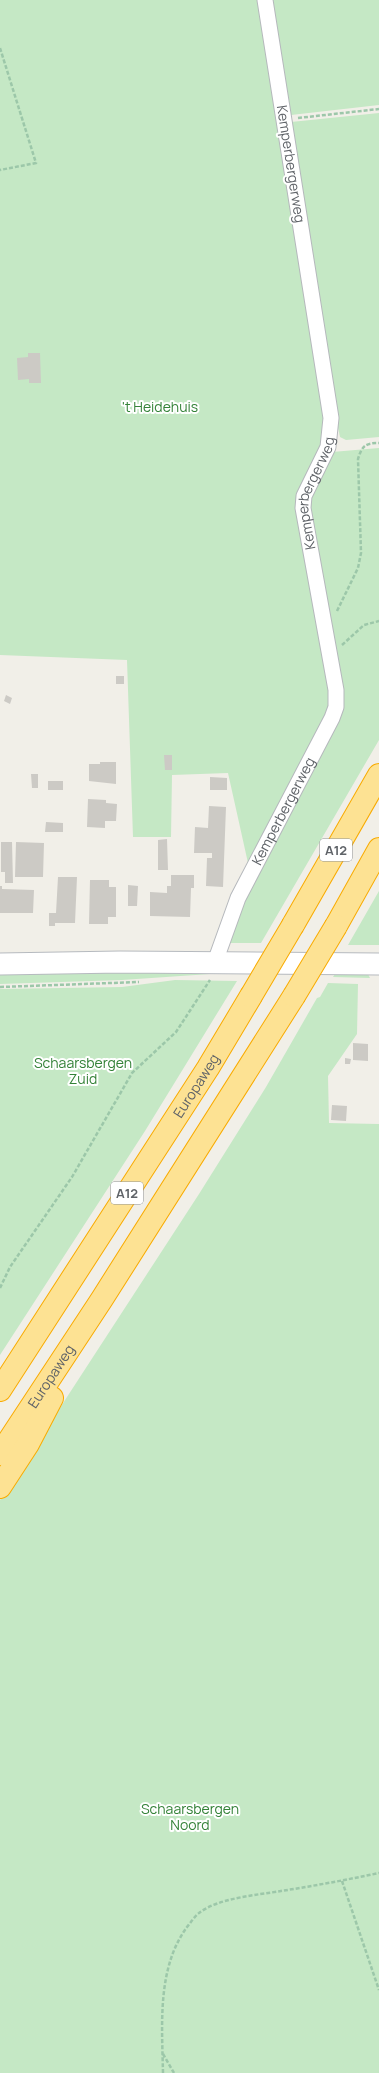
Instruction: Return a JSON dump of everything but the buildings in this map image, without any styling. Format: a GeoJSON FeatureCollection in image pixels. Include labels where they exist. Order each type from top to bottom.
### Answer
{"type":"FeatureCollection","features":[{"type":"Feature","properties":{"kind":"highway","name":"Europaweg"},"geometry":{"type":"LineString","coordinates":[[0,1390],[208,1068],[293,925],[379,775]]}},
{"type":"Feature","properties":{"kind":"highway","name":"Europaweg"},"geometry":{"type":"LineString","coordinates":[[0,1454],[102,1299],[294,996],[336,926],[379,849]]}},
{"type":"Feature","properties":{"kind":"highway","name":"A12"},"geometry":{"type":"LineString","coordinates":[[0,1487],[28,1444],[102,1299]]}},
{"type":"Feature","properties":{"kind":"main road"},"geometry":{"type":"LineString","coordinates":[[0,964],[211,972],[379,964]]}},
{"type":"Feature","properties":{"kind":"street","name":"Kemperbergerweg"},"geometry":{"type":"LineString","coordinates":[[211,972],[238,898],[332,718],[336,707],[336,690],[303,508],[304,496],[328,447],[331,418],[265,0]]}},
{"type":"Feature","properties":{"kind":"path"},"geometry":{"type":"LineString","coordinates":[[0,48],[36,163],[0,170]]}},
{"type":"Feature","properties":{"kind":"path"},"geometry":{"type":"LineString","coordinates":[[284,119],[379,109]]}},
{"type":"Feature","properties":{"kind":"path"},"geometry":{"type":"LineString","coordinates":[[335,617],[358,568],[361,553],[358,459],[362,447],[366,444],[379,443]]}},
{"type":"Feature","properties":{"kind":"path"},"geometry":{"type":"LineString","coordinates":[[331,667],[338,649],[351,636],[364,625],[379,620]]}},
{"type":"Feature","properties":{"kind":"path"},"geometry":{"type":"LineString","coordinates":[[0,1288],[10,1267],[72,1177],[132,1073],[176,1032],[211,972]]}},
{"type":"Feature","properties":{"kind":"path"},"geometry":{"type":"LineString","coordinates":[[0,987],[144,981]]}},
{"type":"Feature","properties":{"kind":"path"},"geometry":{"type":"LineString","coordinates":[[163,2073],[162,2014],[164,1984],[169,1964],[179,1938],[199,1913],[212,1906],[236,1899],[342,1881],[379,1873]]}},
{"type":"Feature","properties":{"kind":"path"},"geometry":{"type":"LineString","coordinates":[[342,1881],[379,1990]]}},
{"type":"Feature","properties":{"kind":"path"},"geometry":{"type":"LineString","coordinates":[[163,2053],[174,2073]]}},
{"type":"Feature","properties":{"kind":"green space","name":"'t Heidehuis"},"geometry":{"type":"Polygon","coordinates":[[[0,0],[261,0],[328,419],[324,446],[300,495],[332,707],[248,863],[228,773],[172,775],[171,837],[133,837],[127,660],[0,655],[0,0]]]}},
{"type":"Feature","properties":{"kind":"green space"},"geometry":{"type":"Polygon","coordinates":[[[268,0],[379,0],[379,105],[291,115],[286,111],[268,0]]]}},
{"type":"Feature","properties":{"kind":"green space"},"geometry":{"type":"Polygon","coordinates":[[[379,113],[379,437],[346,440],[340,437],[336,418],[291,122],[379,113]]]}},
{"type":"Feature","properties":{"kind":"green space"},"geometry":{"type":"Polygon","coordinates":[[[379,448],[379,740],[261,943],[227,943],[234,922],[335,720],[309,497],[332,452],[379,448]]]}},
{"type":"Feature","properties":{"kind":"green space"},"geometry":{"type":"Polygon","coordinates":[[[379,891],[379,945],[348,945],[379,891]]]}},
{"type":"Feature","properties":{"kind":"green space"},"geometry":{"type":"Polygon","coordinates":[[[0,971],[211,972],[210,974],[122,980],[0,984],[0,971]]]}},
{"type":"Feature","properties":{"kind":"green space"},"geometry":{"type":"Polygon","coordinates":[[[337,971],[367,972],[370,978],[333,977],[337,971]]]}},
{"type":"Feature","properties":{"kind":"green space","name":"Schaarsbergen Zuid"},"geometry":{"type":"Polygon","coordinates":[[[175,980],[237,981],[145,1131],[0,1355],[0,989],[122,987],[175,980]]]}},
{"type":"Feature","properties":{"kind":"green space","name":"Schaarsbergen Noord"},"geometry":{"type":"Polygon","coordinates":[[[328,983],[358,984],[357,1034],[328,1076],[329,1123],[379,1124],[379,2073],[0,2073],[0,1500],[199,1194],[266,1087],[317,998],[320,997],[328,983]]]}}]}
